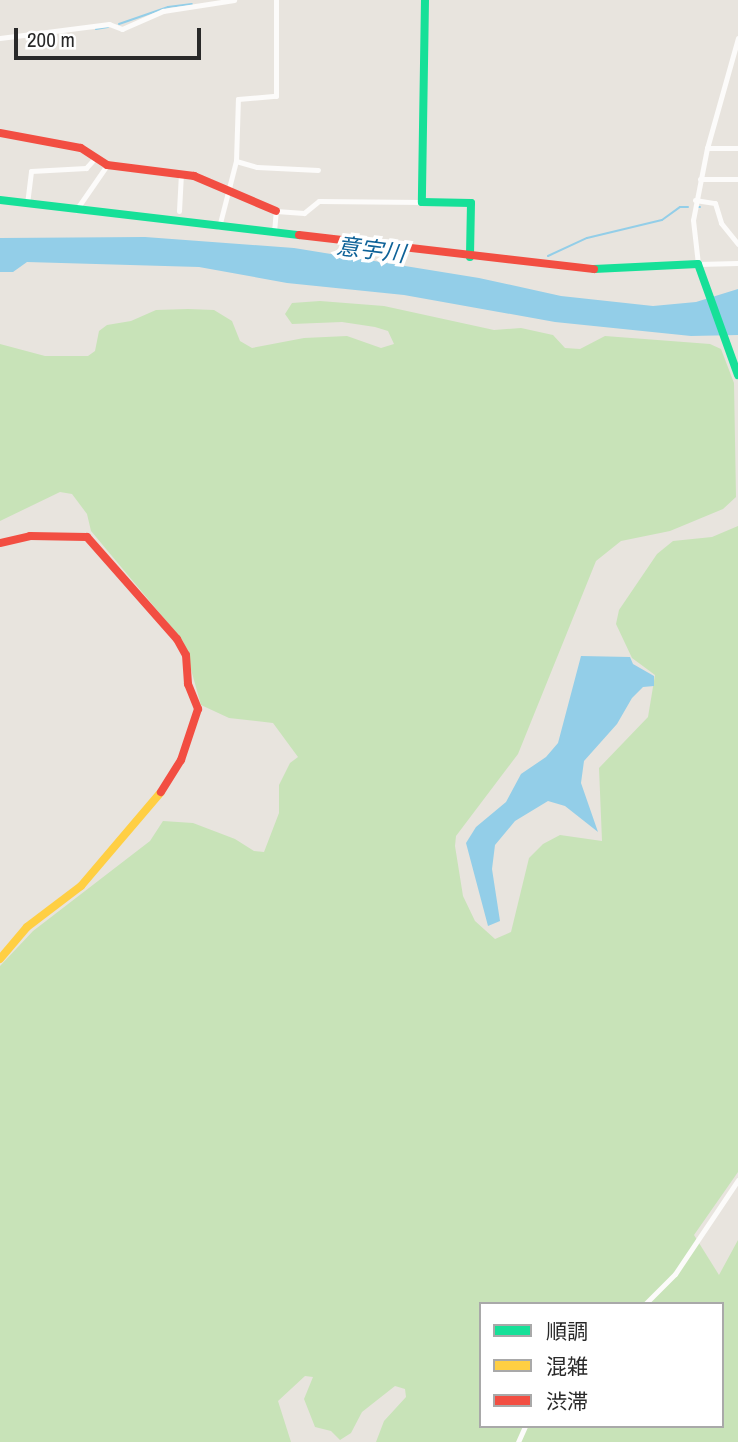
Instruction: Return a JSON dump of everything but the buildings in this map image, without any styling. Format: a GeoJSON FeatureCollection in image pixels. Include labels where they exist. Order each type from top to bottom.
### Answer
{"type":"FeatureCollection","features":[{"type":"Feature","properties":{"kind":"street"},"geometry":{"type":"LineString","coordinates":[[0,38],[109,24],[122,29],[163,11],[234,0]]}},
{"type":"Feature","properties":{"kind":"street"},"geometry":{"type":"LineString","coordinates":[[219,228],[236,162],[238,99],[276,96],[276,0]]}},
{"type":"Feature","properties":{"kind":"street"},"geometry":{"type":"LineString","coordinates":[[422,202],[425,0]]}},
{"type":"Feature","properties":{"kind":"street"},"geometry":{"type":"LineString","coordinates":[[738,38],[695,200],[699,266],[738,374]]}},
{"type":"Feature","properties":{"kind":"street"},"geometry":{"type":"LineString","coordinates":[[0,133],[81,148],[107,164],[181,173],[276,211],[304,213],[318,201],[471,203],[470,257]]}},
{"type":"Feature","properties":{"kind":"street"},"geometry":{"type":"LineString","coordinates":[[707,148],[738,148]]}},
{"type":"Feature","properties":{"kind":"street"},"geometry":{"type":"LineString","coordinates":[[27,204],[32,171],[86,168],[95,158]]}},
{"type":"Feature","properties":{"kind":"street"},"geometry":{"type":"LineString","coordinates":[[236,162],[257,167],[318,170]]}},
{"type":"Feature","properties":{"kind":"street"},"geometry":{"type":"LineString","coordinates":[[76,210],[107,164]]}},
{"type":"Feature","properties":{"kind":"street"},"geometry":{"type":"LineString","coordinates":[[179,211],[181,173]]}},
{"type":"Feature","properties":{"kind":"street"},"geometry":{"type":"LineString","coordinates":[[700,179],[738,179]]}},
{"type":"Feature","properties":{"kind":"street"},"geometry":{"type":"LineString","coordinates":[[0,200],[274,235],[618,272],[738,263]]}},
{"type":"Feature","properties":{"kind":"street"},"geometry":{"type":"LineString","coordinates":[[695,200],[715,203],[721,223],[738,244]]}},
{"type":"Feature","properties":{"kind":"street"},"geometry":{"type":"LineString","coordinates":[[274,235],[276,211]]}},
{"type":"Feature","properties":{"kind":"street"},"geometry":{"type":"LineString","coordinates":[[0,543],[30,536],[87,537],[177,639],[186,654],[188,684],[198,709],[181,760],[164,788],[81,886],[27,927],[0,959]]}},
{"type":"Feature","properties":{"kind":"street"},"geometry":{"type":"LineString","coordinates":[[647,1302],[675,1274],[738,1180]]}},
{"type":"Feature","properties":{"kind":"green space"},"geometry":{"type":"Polygon","coordinates":[[[320,301],[384,306],[494,330],[521,328],[553,335],[565,348],[580,349],[605,336],[710,344],[721,349],[734,383],[736,497],[723,509],[670,531],[621,541],[596,561],[518,754],[456,836],[455,846],[463,896],[475,921],[495,939],[511,932],[529,858],[543,844],[560,835],[602,841],[599,768],[648,717],[655,675],[632,658],[616,624],[619,610],[657,554],[673,541],[712,537],[738,526],[738,1172],[694,1235],[719,1275],[738,1240],[738,1442],[376,1442],[384,1421],[406,1397],[405,1389],[395,1386],[362,1412],[351,1433],[340,1440],[331,1431],[315,1427],[304,1399],[313,1377],[305,1376],[278,1401],[291,1442],[0,1442],[0,966],[33,931],[150,841],[163,821],[193,823],[235,839],[254,851],[264,852],[279,813],[279,785],[290,763],[298,757],[273,723],[229,718],[201,705],[183,641],[91,531],[87,514],[72,494],[60,492],[0,521],[0,344],[45,356],[88,356],[95,351],[99,331],[107,325],[131,321],[156,310],[188,309],[214,310],[232,321],[240,341],[252,348],[304,338],[347,336],[381,348],[394,344],[388,331],[375,327],[342,322],[292,324],[285,314],[292,303],[320,301]]]}},
{"type":"Feature","properties":{"kind":"water"},"geometry":{"type":"Polygon","coordinates":[[[145,237],[294,248],[479,278],[561,296],[653,306],[696,302],[738,289],[738,335],[691,336],[555,322],[404,295],[287,283],[199,267],[27,262],[13,272],[0,272],[0,238],[145,237]]]}},
{"type":"Feature","properties":{"kind":"water"},"geometry":{"type":"Polygon","coordinates":[[[581,656],[630,657],[633,664],[654,676],[654,686],[643,687],[632,698],[617,724],[584,761],[581,783],[598,832],[565,806],[548,801],[515,821],[495,845],[492,869],[500,921],[488,926],[466,843],[476,827],[506,802],[521,774],[546,757],[558,743],[581,656]]]}},
{"type":"Feature","properties":{"kind":"waterway"},"geometry":{"type":"LineString","coordinates":[[119,24],[168,7],[192,4]]}},
{"type":"Feature","properties":{"kind":"waterway"},"geometry":{"type":"LineString","coordinates":[[96,29],[108,27]]}},
{"type":"Feature","properties":{"kind":"waterway"},"geometry":{"type":"LineString","coordinates":[[548,256],[587,238],[662,220],[680,207],[688,207]]}},
{"type":"Feature","properties":{"kind":"traffic: fast"},"geometry":{"type":"LineString","coordinates":[[425,0],[422,202],[471,203],[470,257]]}},
{"type":"Feature","properties":{"kind":"traffic: fast"},"geometry":{"type":"LineString","coordinates":[[0,200],[299,235]]}},
{"type":"Feature","properties":{"kind":"traffic: fast"},"geometry":{"type":"LineString","coordinates":[[594,269],[698,264],[738,375]]}},
{"type":"Feature","properties":{"kind":"traffic: slow"},"geometry":{"type":"LineString","coordinates":[[0,959],[27,927],[81,886],[161,792]]}},
{"type":"Feature","properties":{"kind":"traffic: jam"},"geometry":{"type":"LineString","coordinates":[[0,133],[81,148],[107,165],[194,176],[276,211]]}},
{"type":"Feature","properties":{"kind":"traffic: jam"},"geometry":{"type":"LineString","coordinates":[[299,235],[594,269]]}},
{"type":"Feature","properties":{"kind":"traffic: jam"},"geometry":{"type":"LineString","coordinates":[[0,543],[30,536],[87,537],[177,639],[186,655],[188,684],[198,709],[181,760],[161,792]]}},
{"type":"Feature","properties":{"kind":"water label","name":"意宇川"},"geometry":{"type":"Point","coordinates":[371,250]}}]}
